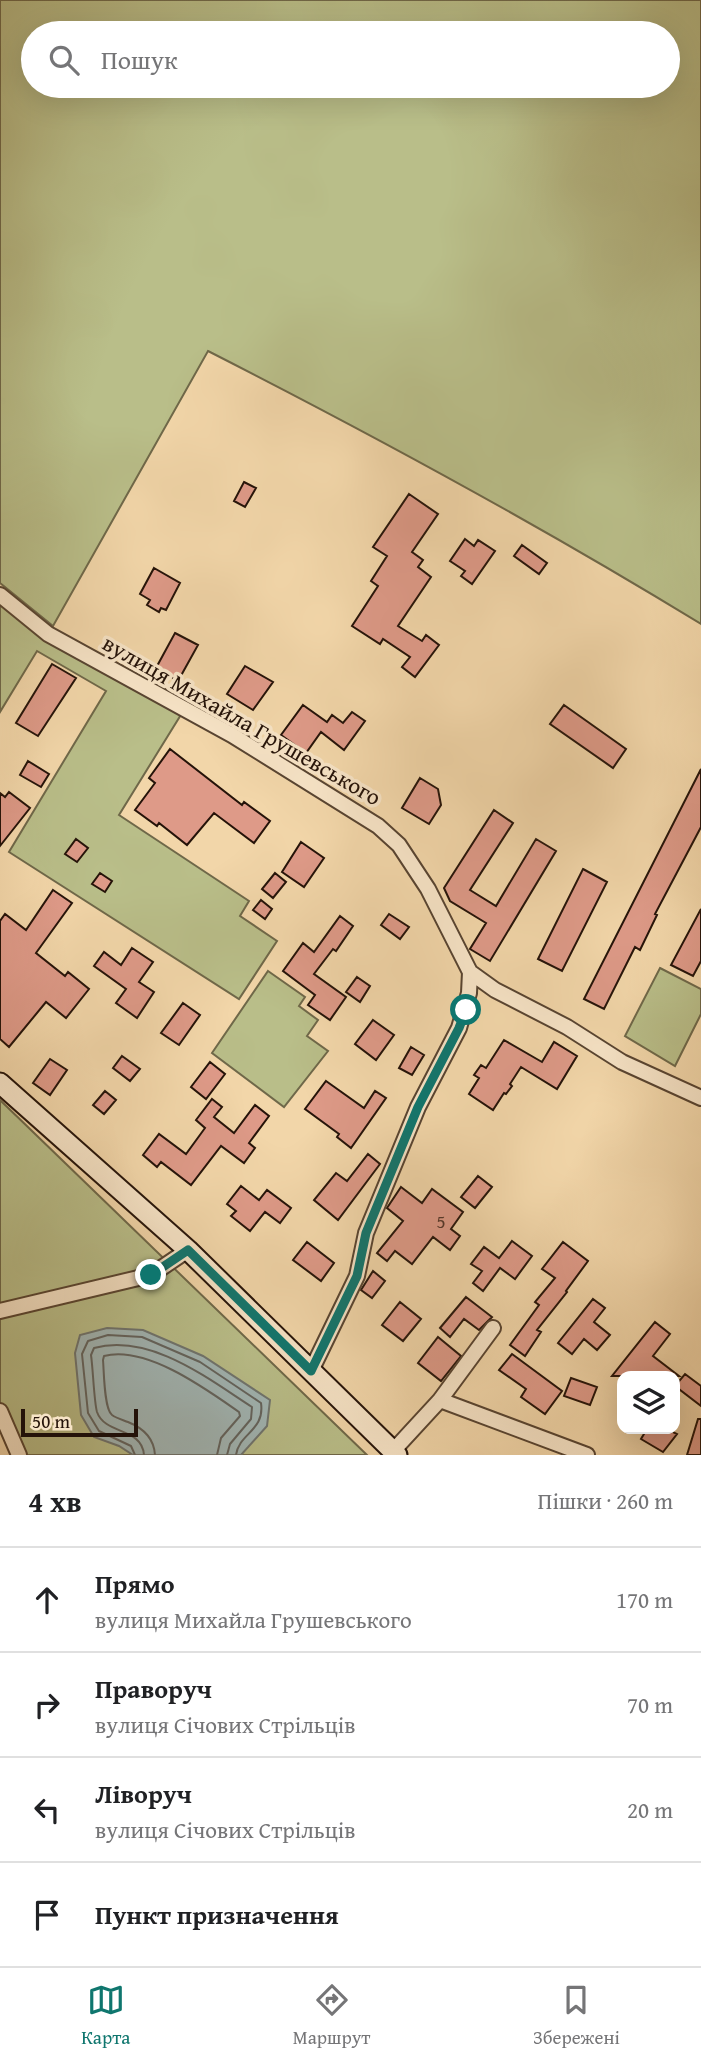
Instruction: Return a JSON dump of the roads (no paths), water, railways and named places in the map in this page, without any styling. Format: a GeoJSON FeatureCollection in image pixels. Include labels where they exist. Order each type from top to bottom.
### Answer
{"type":"FeatureCollection","features":[{"type":"Feature","properties":{"kind":"street","name":"вулиця Михайла Грушевського"},"geometry":{"type":"LineString","coordinates":[[0,595],[48,634],[232,735],[378,826],[399,845],[415,867],[470,972]]}},
{"type":"Feature","properties":{"kind":"street"},"geometry":{"type":"LineString","coordinates":[[470,972],[495,990],[558,1021],[622,1062],[701,1098]]}},
{"type":"Feature","properties":{"kind":"street"},"geometry":{"type":"LineString","coordinates":[[311,1371],[357,1276],[366,1233],[418,1107],[459,1028],[469,993],[470,972]]}},
{"type":"Feature","properties":{"kind":"street"},"geometry":{"type":"LineString","coordinates":[[0,1083],[188,1250],[395,1453],[440,1400],[493,1328]]}},
{"type":"Feature","properties":{"kind":"street"},"geometry":{"type":"LineString","coordinates":[[0,1311],[151,1275],[188,1250]]}},
{"type":"Feature","properties":{"kind":"street"},"geometry":{"type":"LineString","coordinates":[[440,1400],[587,1455]]}},
{"type":"Feature","properties":{"kind":"street"},"geometry":{"type":"LineString","coordinates":[[0,1411],[19,1455]]}},
{"type":"Feature","properties":{"kind":"water"},"geometry":{"type":"Polygon","coordinates":[[[107,1328],[143,1330],[203,1356],[270,1400],[267,1426],[241,1455],[133,1455],[119,1446],[94,1437],[81,1415],[75,1353],[80,1335],[107,1328]]]}}]}
